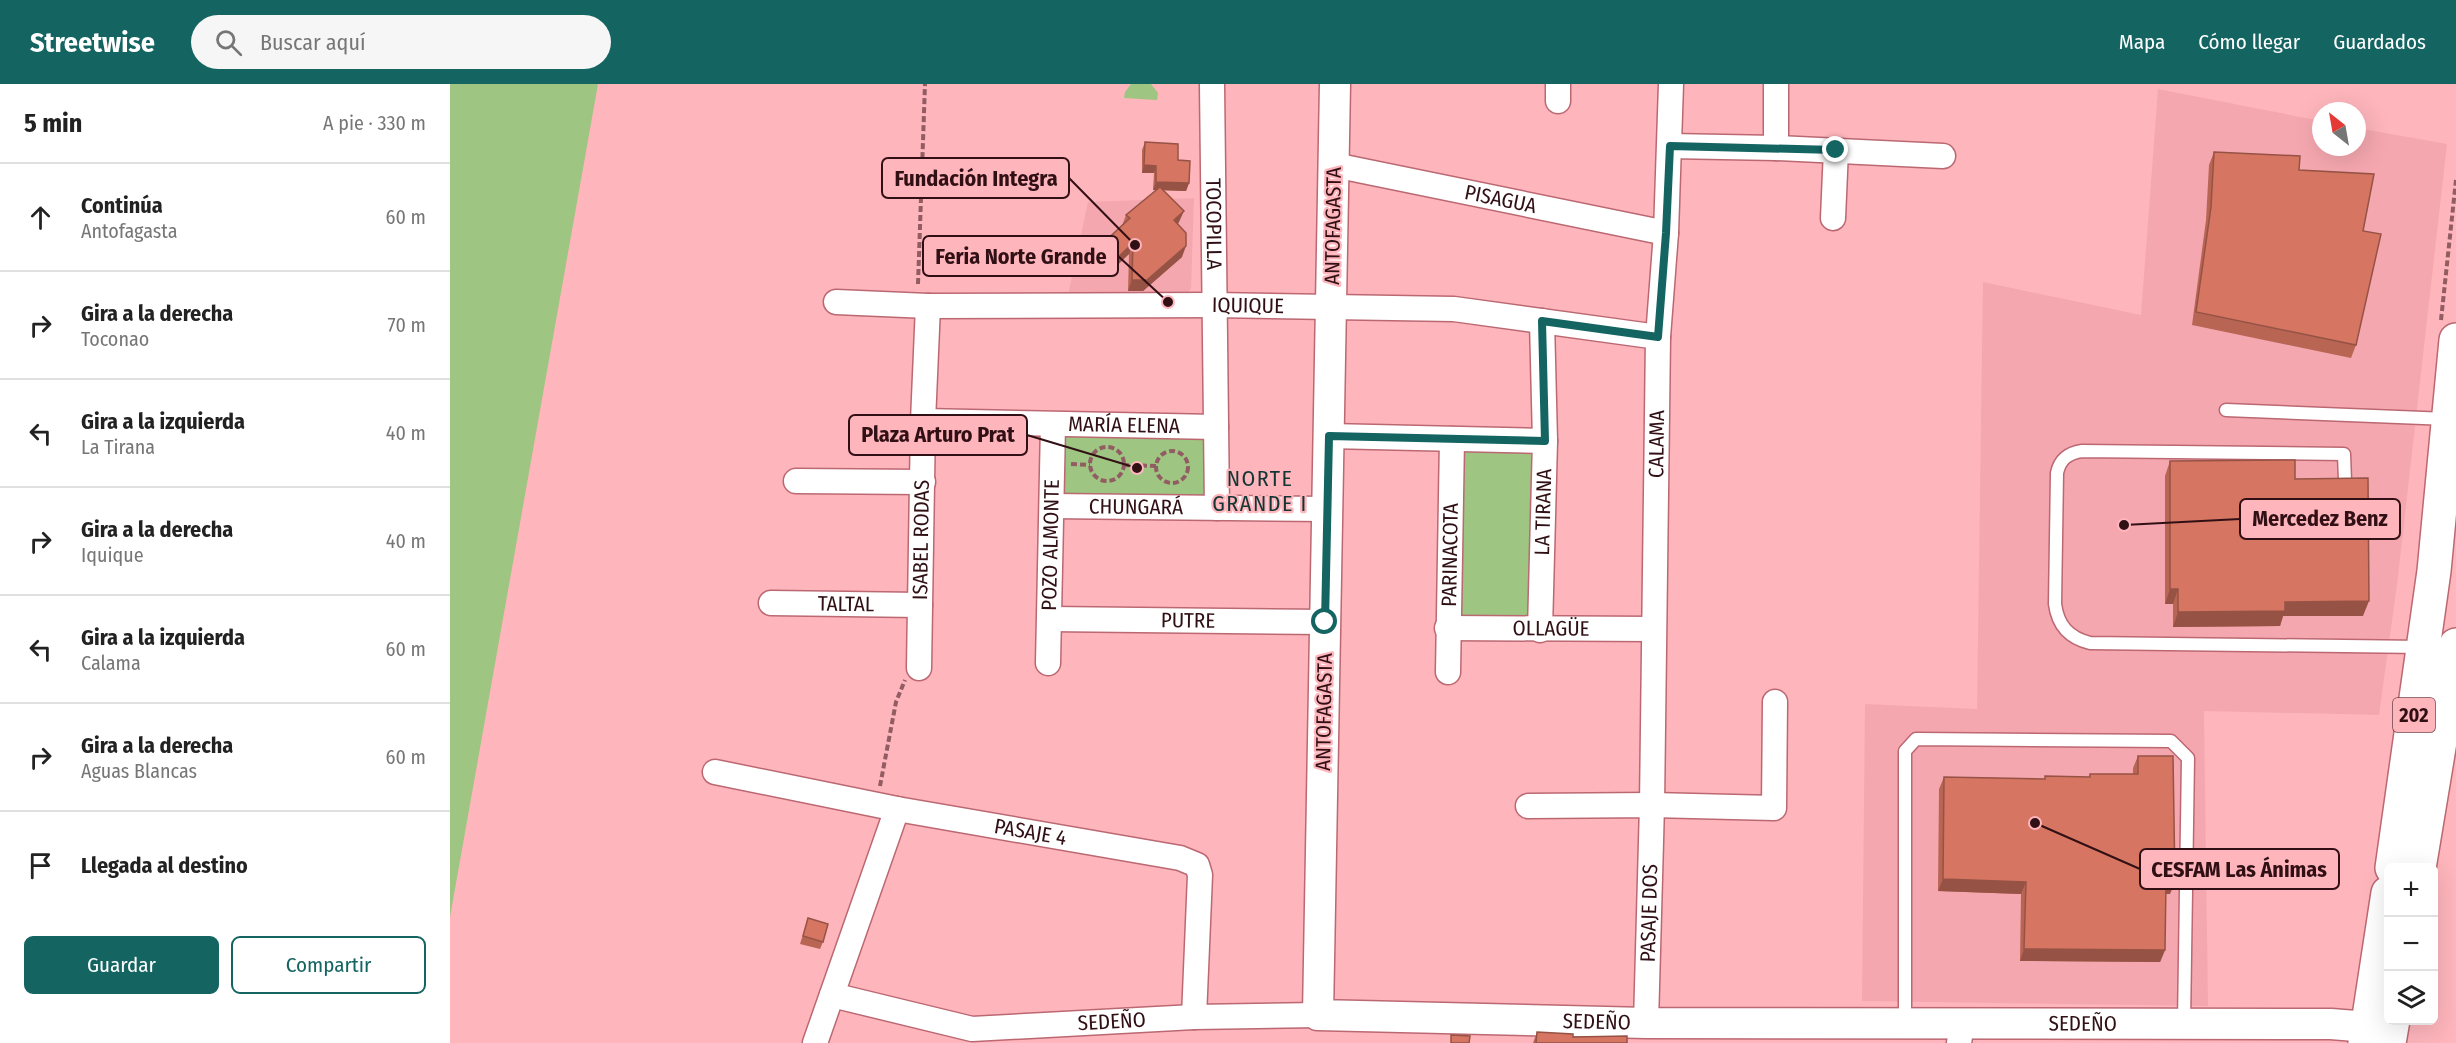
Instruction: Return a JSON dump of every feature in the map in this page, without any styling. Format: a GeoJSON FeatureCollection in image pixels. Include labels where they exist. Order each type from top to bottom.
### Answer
{"type":"FeatureCollection","features":[{"type":"Feature","properties":{"kind":"highway","name":"202"},"geometry":{"type":"LineString","coordinates":[[2393,863],[2434,571],[2456,340]]}},
{"type":"Feature","properties":{"kind":"highway","name":"202"},"geometry":{"type":"LineString","coordinates":[[2420,863],[2456,645]]}},
{"type":"Feature","properties":{"kind":"highway"},"geometry":{"type":"LineString","coordinates":[[2381,1032],[2387,917]]}},
{"type":"Feature","properties":{"kind":"street","name":"TOCOPILLA"},"geometry":{"type":"LineString","coordinates":[[1212,84],[1217,508]]}},
{"type":"Feature","properties":{"kind":"street","name":"ANTOFAGASTA"},"geometry":{"type":"LineString","coordinates":[[1318,1015],[1335,84]]}},
{"type":"Feature","properties":{"kind":"street","name":"CALAMA"},"geometry":{"type":"LineString","coordinates":[[1652,804],[1658,337],[1666,233],[1671,84]]}},
{"type":"Feature","properties":{"kind":"street"},"geometry":{"type":"LineString","coordinates":[[1776,84],[1776,148]]}},
{"type":"Feature","properties":{"kind":"street"},"geometry":{"type":"LineString","coordinates":[[1670,146],[1836,150],[1943,156]]}},
{"type":"Feature","properties":{"kind":"street"},"geometry":{"type":"LineString","coordinates":[[1833,218],[1836,150]]}},
{"type":"Feature","properties":{"kind":"street","name":"PISAGUA"},"geometry":{"type":"LineString","coordinates":[[1334,165],[1666,233]]}},
{"type":"Feature","properties":{"kind":"street","name":"IQUIQUE"},"geometry":{"type":"LineString","coordinates":[[836,302],[923,306],[1214,305],[1454,309],[1658,337]]}},
{"type":"Feature","properties":{"kind":"street","name":"ISABEL RODAS"},"geometry":{"type":"LineString","coordinates":[[920,668],[923,306]]}},
{"type":"Feature","properties":{"kind":"street","name":"LA TIRANA"},"geometry":{"type":"LineString","coordinates":[[1540,630],[1545,441],[1542,321]]}},
{"type":"Feature","properties":{"kind":"street","name":"MARÍA ELENA"},"geometry":{"type":"LineString","coordinates":[[923,421],[1216,427]]}},
{"type":"Feature","properties":{"kind":"street","name":"POZO ALMONTE"},"geometry":{"type":"LineString","coordinates":[[1048,663],[1053,425]]}},
{"type":"Feature","properties":{"kind":"street"},"geometry":{"type":"LineString","coordinates":[[1329,436],[1545,441]]}},
{"type":"Feature","properties":{"kind":"street","name":"PARINACOTA"},"geometry":{"type":"LineString","coordinates":[[1448,672],[1452,439]]}},
{"type":"Feature","properties":{"kind":"street"},"geometry":{"type":"LineString","coordinates":[[796,481],[923,483]]}},
{"type":"Feature","properties":{"kind":"street","name":"CHUNGARÁ"},"geometry":{"type":"LineString","coordinates":[[1052,506],[1328,509]]}},
{"type":"Feature","properties":{"kind":"street","name":"TALTAL"},"geometry":{"type":"LineString","coordinates":[[771,603],[920,605]]}},
{"type":"Feature","properties":{"kind":"street","name":"PUTRE"},"geometry":{"type":"LineString","coordinates":[[1050,619],[1325,622]]}},
{"type":"Feature","properties":{"kind":"street","name":"OLLAGÜE"},"geometry":{"type":"LineString","coordinates":[[1448,628],[1653,629]]}},
{"type":"Feature","properties":{"kind":"street"},"geometry":{"type":"LineString","coordinates":[[1528,806],[1652,804],[1774,808],[1775,702]]}},
{"type":"Feature","properties":{"kind":"street","name":"PASAJE 4"},"geometry":{"type":"LineString","coordinates":[[715,772],[887,807],[1180,858],[1197,865],[1200,875],[1194,1017]]}},
{"type":"Feature","properties":{"kind":"street","name":"PASAJE DOS"},"geometry":{"type":"LineString","coordinates":[[1646,1033],[1652,804]]}},
{"type":"Feature","properties":{"kind":"street"},"geometry":{"type":"LineString","coordinates":[[815,1043],[832,995],[887,807]]}},
{"type":"Feature","properties":{"kind":"street","name":"SEDEÑO"},"geometry":{"type":"LineString","coordinates":[[832,995],[972,1029],[1194,1017],[1318,1015],[1646,1033],[1905,1023],[1960,1034],[2184,1024],[2331,1024],[2381,1032]]}},
{"type":"Feature","properties":{"kind":"lane"},"geometry":{"type":"LineString","coordinates":[[2226,410],[2452,400]]}},
{"type":"Feature","properties":{"kind":"lane"},"geometry":{"type":"LineString","coordinates":[[2345,481],[2344,454],[2073,452],[2061,461],[2056,473],[2055,604],[2060,623],[2072,636],[2090,643],[2423,647]]}},
{"type":"Feature","properties":{"kind":"lane"},"geometry":{"type":"LineString","coordinates":[[1905,1023],[1905,751],[1916,739],[2171,741],[2188,758],[2184,1024]]}},
{"type":"Feature","properties":{"kind":"path"},"geometry":{"type":"LineString","coordinates":[[923,306],[918,253],[924,168],[926,84]]}},
{"type":"Feature","properties":{"kind":"path"},"geometry":{"type":"LineString","coordinates":[[1109,447],[1119,452],[1123,465],[1118,477],[1107,480],[1097,478],[1090,463],[1098,449],[1109,447]]}},
{"type":"Feature","properties":{"kind":"path"},"geometry":{"type":"LineString","coordinates":[[1169,451],[1184,455],[1188,465],[1186,475],[1173,482],[1163,480],[1157,471],[1157,466],[1160,457],[1169,451]]}},
{"type":"Feature","properties":{"kind":"path"},"geometry":{"type":"LineString","coordinates":[[1123,465],[1157,466]]}},
{"type":"Feature","properties":{"kind":"path"},"geometry":{"type":"LineString","coordinates":[[887,807],[896,702],[903,683],[920,668]]}},
{"type":"Feature","properties":{"kind":"shaded area"},"geometry":{"type":"Polygon","coordinates":[[[2158,89],[2312,119],[2312,156],[2366,156],[2366,130],[2447,144],[2397,585],[2379,715],[2204,711],[2208,1006],[1862,1001],[1865,704],[1977,709],[1983,282],[2141,315],[2158,89]]]}},
{"type":"Feature","properties":{"kind":"shaded area"},"geometry":{"type":"Polygon","coordinates":[[[1194,198],[1191,289],[1181,298],[1067,300],[1088,202],[1194,198]]]}},
{"type":"Feature","properties":{"kind":"green space"},"geometry":{"type":"Polygon","coordinates":[[[450,84],[598,84],[450,917],[450,84]]]}},
{"type":"Feature","properties":{"kind":"green space"},"geometry":{"type":"Polygon","coordinates":[[[1131,84],[1151,84],[1158,93],[1157,100],[1124,98],[1131,84]]]}},
{"type":"Feature","properties":{"kind":"green space"},"geometry":{"type":"Polygon","coordinates":[[[1072,431],[1205,433],[1212,496],[1089,502],[1061,494],[1060,442],[1072,431]]]}},
{"type":"Feature","properties":{"kind":"green space"},"geometry":{"type":"Polygon","coordinates":[[[1524,446],[1531,455],[1530,618],[1462,620],[1454,610],[1457,455],[1464,447],[1524,446]]]}},
{"type":"Feature","properties":{"kind":"building"},"geometry":{"type":"Polygon","coordinates":[[[1145,142],[1178,144],[1178,160],[1190,161],[1189,183],[1156,182],[1156,166],[1144,165],[1145,142]]]}},
{"type":"Feature","properties":{"kind":"building"},"geometry":{"type":"Polygon","coordinates":[[[2214,152],[2300,156],[2299,170],[2374,174],[2363,231],[2381,234],[2356,345],[2196,312],[2211,207],[2214,152]]]}},
{"type":"Feature","properties":{"kind":"building"},"geometry":{"type":"Polygon","coordinates":[[[1160,187],[1184,211],[1174,220],[1186,233],[1186,246],[1147,280],[1132,280],[1133,243],[1114,261],[1100,246],[1130,218],[1126,215],[1160,187]]]}},
{"type":"Feature","properties":{"kind":"building"},"geometry":{"type":"Polygon","coordinates":[[[2295,460],[2295,479],[2368,478],[2369,601],[2285,602],[2285,611],[2178,612],[2178,589],[2170,589],[2170,461],[2295,460]]]}},
{"type":"Feature","properties":{"kind":"building"},"geometry":{"type":"Polygon","coordinates":[[[2138,756],[2173,756],[2175,882],[2166,882],[2165,950],[2024,949],[2026,882],[1943,879],[1944,777],[2045,779],[2045,776],[2090,777],[2090,774],[2138,774],[2138,756]]]}},
{"type":"Feature","properties":{"kind":"building"},"geometry":{"type":"Polygon","coordinates":[[[808,918],[828,924],[823,942],[803,936],[808,918]]]}},
{"type":"Feature","properties":{"kind":"building"},"geometry":{"type":"Polygon","coordinates":[[[1537,1032],[1573,1034],[1573,1037],[1627,1036],[1627,1043],[1536,1043],[1537,1032]]]}},
{"type":"Feature","properties":{"kind":"building"},"geometry":{"type":"Polygon","coordinates":[[[1451,1035],[1470,1036],[1469,1043],[1451,1043],[1451,1035]]]}},
{"type":"Feature","properties":{"kind":"place","name":"Fundación Integra"},"geometry":{"type":"Point","coordinates":[1135,245]}},
{"type":"Feature","properties":{"kind":"place","name":"Feria Norte Grande"},"geometry":{"type":"Point","coordinates":[1168,302]}},
{"type":"Feature","properties":{"kind":"place","name":"Plaza Arturo Prat"},"geometry":{"type":"Point","coordinates":[1137,468]}},
{"type":"Feature","properties":{"kind":"place","name":"Mercedez Benz"},"geometry":{"type":"Point","coordinates":[2124,525]}},
{"type":"Feature","properties":{"kind":"place","name":"CESFAM Las Ánimas"},"geometry":{"type":"Point","coordinates":[2035,823]}},
{"type":"Feature","properties":{"kind":"district","name":"NORTE GRANDE I"},"geometry":{"type":"Point","coordinates":[1260,491]}},
{"type":"Feature","properties":{"kind":"route"},"geometry":{"type":"LineString","coordinates":[[1325,622],[1329,436],[1545,441],[1542,321],[1658,337],[1670,146],[1836,150]]}}]}
